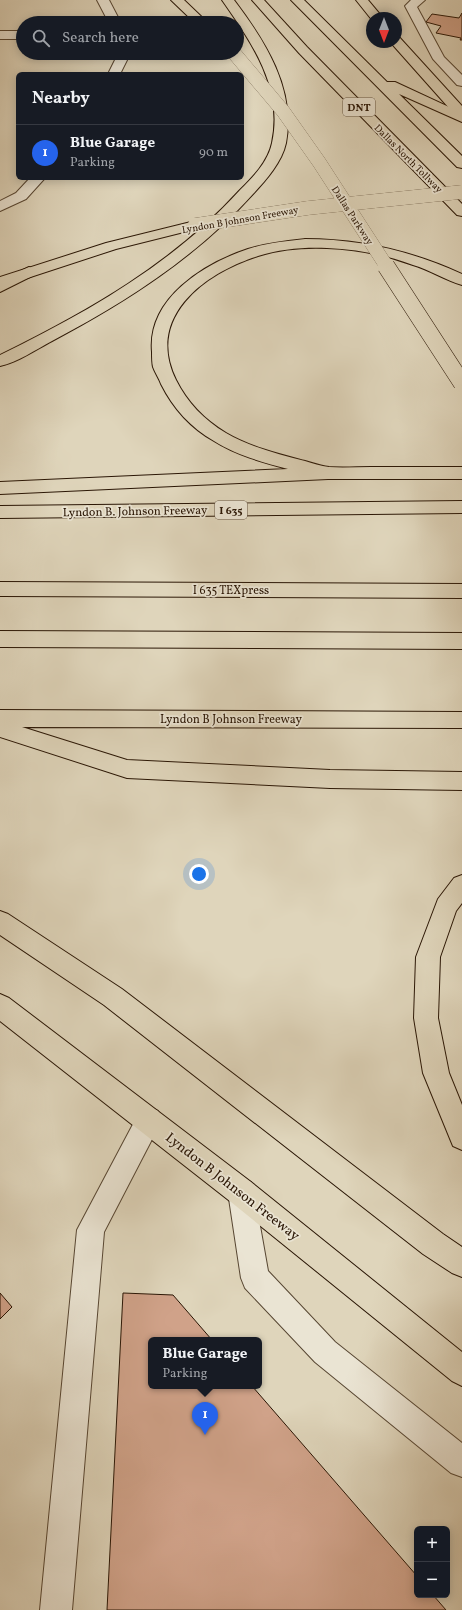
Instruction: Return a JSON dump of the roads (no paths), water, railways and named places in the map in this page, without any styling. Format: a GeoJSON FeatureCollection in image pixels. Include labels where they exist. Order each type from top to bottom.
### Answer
{"type":"FeatureCollection","features":[{"type":"Feature","properties":{"kind":"main road"},"geometry":{"type":"LineString","coordinates":[[177,0],[194,16]]}},
{"type":"Feature","properties":{"kind":"main road"},"geometry":{"type":"LineString","coordinates":[[228,0],[239,16]]}},
{"type":"Feature","properties":{"kind":"main road","name":"Dallas North Tollway"},"geometry":{"type":"LineString","coordinates":[[258,0],[303,50],[462,212]]}},
{"type":"Feature","properties":{"kind":"main road","name":"DNT"},"geometry":{"type":"LineString","coordinates":[[297,0],[462,164]]}},
{"type":"Feature","properties":{"kind":"main road"},"geometry":{"type":"LineString","coordinates":[[364,3],[372,12]]}},
{"type":"Feature","properties":{"kind":"main road"},"geometry":{"type":"LineString","coordinates":[[0,361],[48,338],[96,311],[143,281],[214,225],[244,196],[266,170],[278,144],[282,113],[281,106],[274,76],[261,47],[244,23]]}},
{"type":"Feature","properties":{"kind":"main road"},"geometry":{"type":"LineString","coordinates":[[402,48],[462,114]]}},
{"type":"Feature","properties":{"kind":"main road","name":"Dallas Parkway"},"geometry":{"type":"LineString","coordinates":[[240,60],[283,111],[346,204],[462,383]]}},
{"type":"Feature","properties":{"kind":"main road"},"geometry":{"type":"LineString","coordinates":[[376,79],[462,118]]}},
{"type":"Feature","properties":{"kind":"main road","name":"Lyndon B Johnson Freeway"},"geometry":{"type":"LineString","coordinates":[[0,282],[111,246],[195,225],[286,211],[462,192]]}},
{"type":"Feature","properties":{"kind":"main road"},"geometry":{"type":"LineString","coordinates":[[328,473],[260,455],[226,441],[202,425],[180,403],[166,381],[159,360],[158,337],[166,316],[178,297],[196,280],[218,265],[280,246],[316,243],[352,245],[388,252],[432,265],[462,280]]}},
{"type":"Feature","properties":{"kind":"main road"},"geometry":{"type":"LineString","coordinates":[[0,287],[32,271]]}},
{"type":"Feature","properties":{"kind":"main road"},"geometry":{"type":"LineString","coordinates":[[0,488],[328,473],[462,473]]}},
{"type":"Feature","properties":{"kind":"main road","name":"Lyndon B. Johnson Freeway"},"geometry":{"type":"LineString","coordinates":[[0,512],[462,507]]}},
{"type":"Feature","properties":{"kind":"main road","name":"I 635 TEXpress"},"geometry":{"type":"LineString","coordinates":[[0,589],[462,591]]}},
{"type":"Feature","properties":{"kind":"main road"},"geometry":{"type":"LineString","coordinates":[[0,639],[462,641]]}},
{"type":"Feature","properties":{"kind":"main road","name":"Lyndon B Johnson Freeway"},"geometry":{"type":"LineString","coordinates":[[0,718],[462,720]]}},
{"type":"Feature","properties":{"kind":"main road"},"geometry":{"type":"LineString","coordinates":[[0,728],[127,769],[330,779],[462,781]]}},
{"type":"Feature","properties":{"kind":"main road"},"geometry":{"type":"LineString","coordinates":[[462,885],[446,906],[428,957],[426,1018],[436,1073],[462,1137]]}},
{"type":"Feature","properties":{"kind":"main road"},"geometry":{"type":"LineString","coordinates":[[0,922],[113,996],[433,1244],[462,1263]]}},
{"type":"Feature","properties":{"kind":"main road","name":"Lyndon B Johnson Freeway"},"geometry":{"type":"LineString","coordinates":[[0,1006],[241,1192],[462,1371]]}},
{"type":"Feature","properties":{"kind":"lane"},"geometry":{"type":"LineString","coordinates":[[103,0],[111,16]]}},
{"type":"Feature","properties":{"kind":"lane"},"geometry":{"type":"LineString","coordinates":[[419,0],[411,6],[416,16],[439,58],[462,82]]}},
{"type":"Feature","properties":{"kind":"lane"},"geometry":{"type":"LineString","coordinates":[[0,35],[16,35]]}},
{"type":"Feature","properties":{"kind":"lane"},"geometry":{"type":"LineString","coordinates":[[115,72],[121,60]]}},
{"type":"Feature","properties":{"kind":"lane"},"geometry":{"type":"LineString","coordinates":[[0,207],[21,196],[36,180]]}},
{"type":"Feature","properties":{"kind":"lane"},"geometry":{"type":"LineString","coordinates":[[56,1610],[91,1230],[149,1120]]}},
{"type":"Feature","properties":{"kind":"lane"},"geometry":{"type":"LineString","coordinates":[[241,1192],[255,1278],[326,1352],[462,1462]]}},
{"type":"Feature","properties":{"kind":"place","name":"Blue Garage"},"geometry":{"type":"Point","coordinates":[205,1435]}}]}
